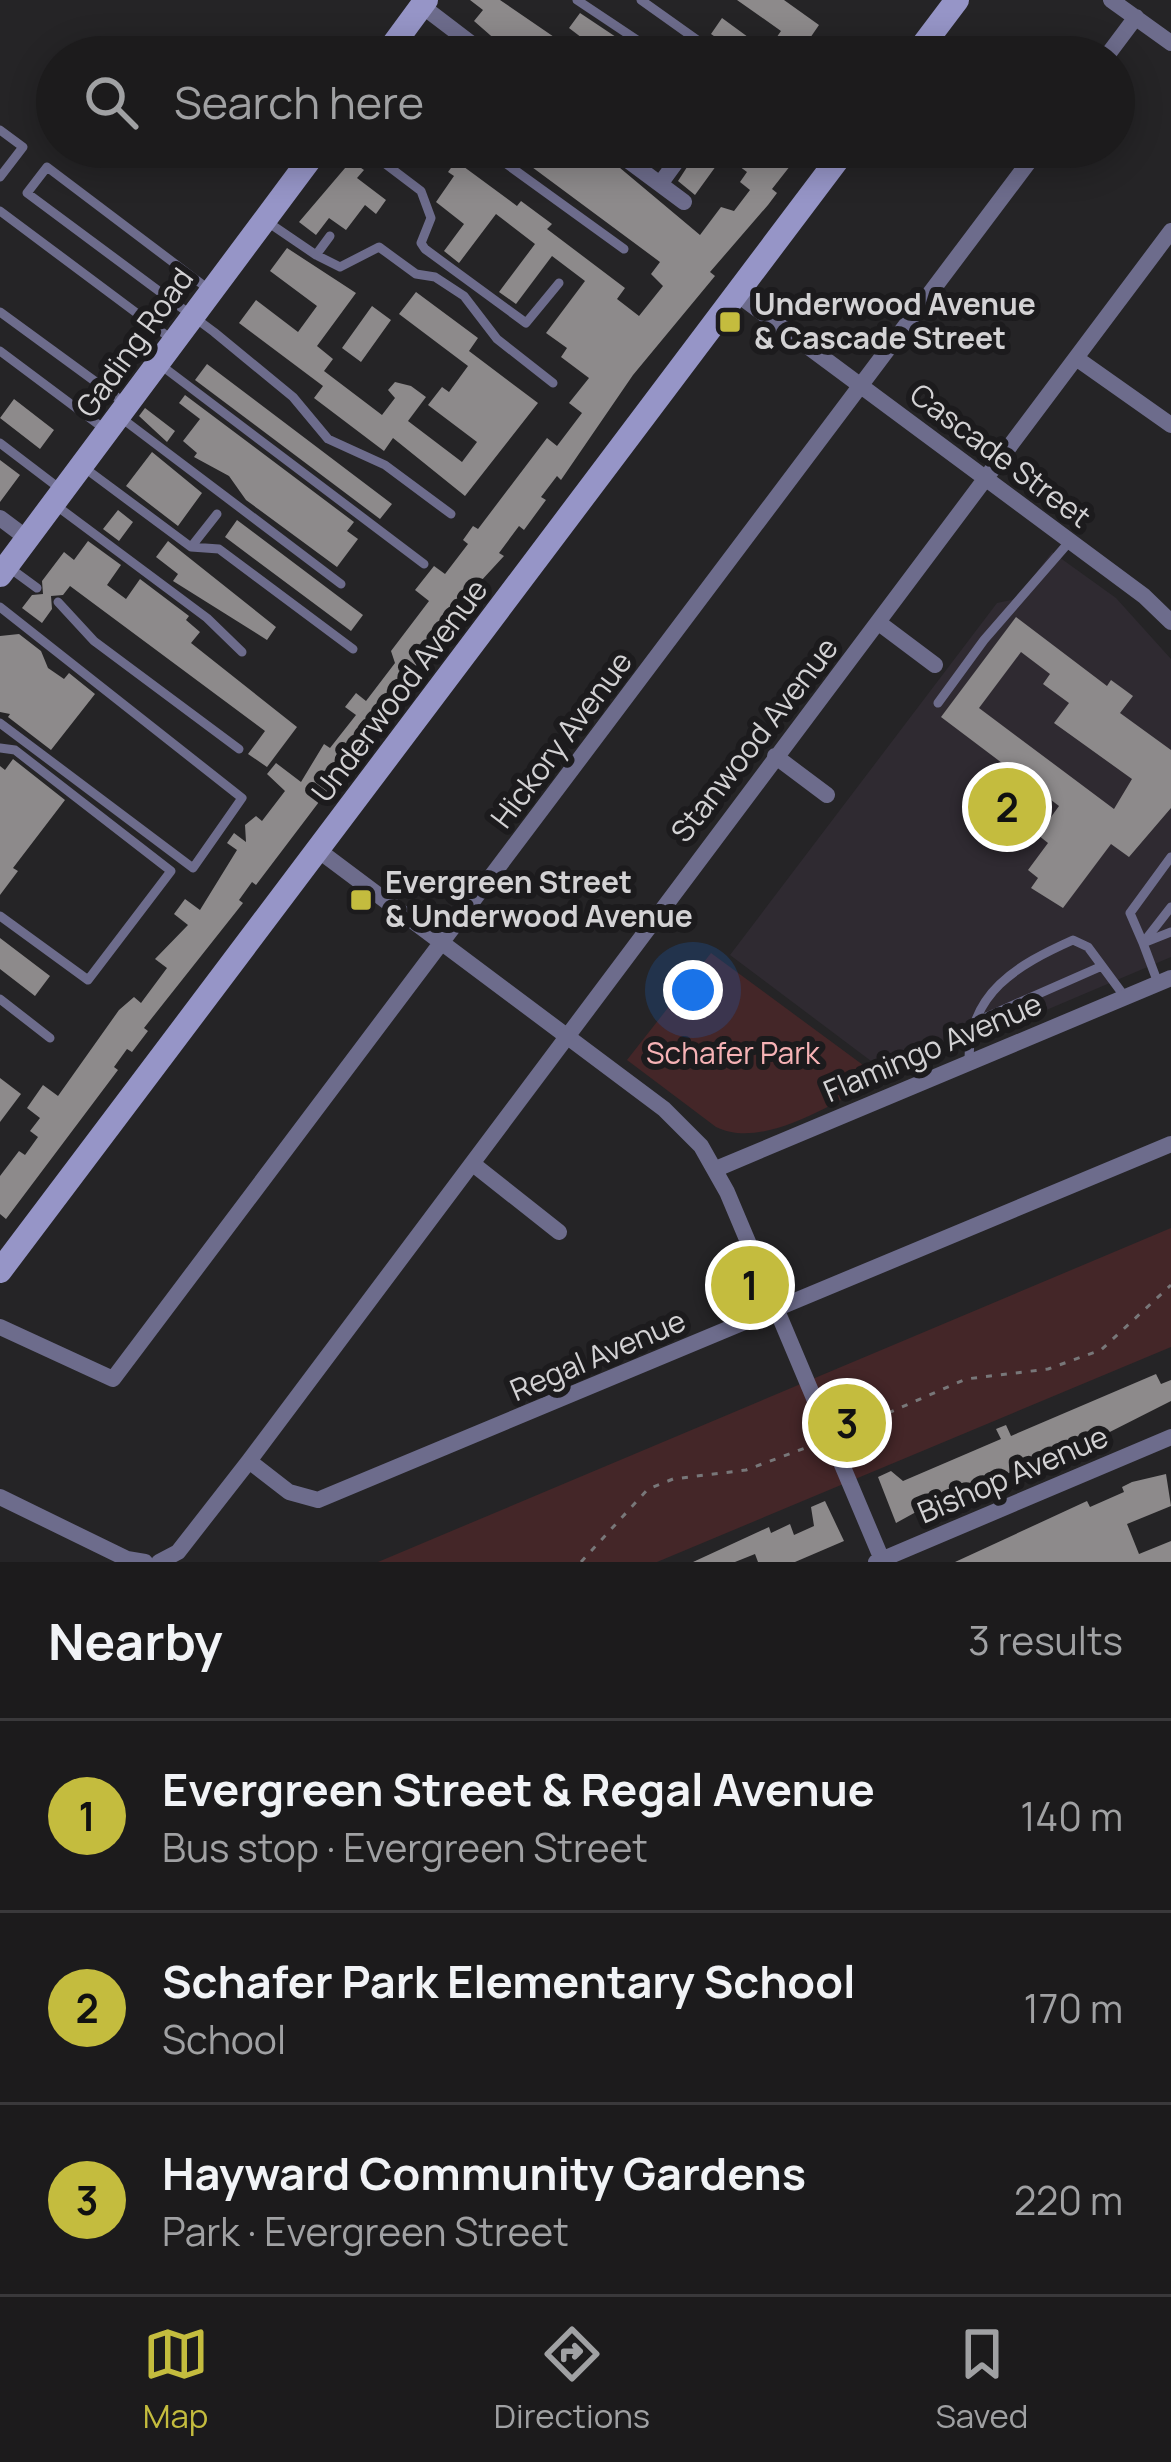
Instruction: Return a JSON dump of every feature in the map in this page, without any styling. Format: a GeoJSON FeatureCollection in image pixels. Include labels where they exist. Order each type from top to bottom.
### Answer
{"type":"FeatureCollection","features":[{"type":"Feature","properties":{"kind":"street"},"geometry":{"type":"LineString","coordinates":[[930,36],[957,0]]}},
{"type":"Feature","properties":{"kind":"street"},"geometry":{"type":"LineString","coordinates":[[1111,0],[1171,43]]}},
{"type":"Feature","properties":{"kind":"street"},"geometry":{"type":"LineString","coordinates":[[400,36],[424,3],[464,36]]}},
{"type":"Feature","properties":{"kind":"street"},"geometry":{"type":"LineString","coordinates":[[1122,36],[1136,17]]}},
{"type":"Feature","properties":{"kind":"street","name":"Gading Road"},"geometry":{"type":"LineString","coordinates":[[4,571],[303,168]]}},
{"type":"Feature","properties":{"kind":"street"},"geometry":{"type":"LineString","coordinates":[[639,168],[684,202]]}},
{"type":"Feature","properties":{"kind":"street"},"geometry":{"type":"LineString","coordinates":[[660,184],[672,168]]}},
{"type":"Feature","properties":{"kind":"street","name":"Underwood Avenue"},"geometry":{"type":"LineString","coordinates":[[0,1270],[831,168]]}},
{"type":"Feature","properties":{"kind":"street","name":"Hickory Avenue"},"geometry":{"type":"LineString","coordinates":[[0,1327],[113,1379],[1024,168]]}},
{"type":"Feature","properties":{"kind":"street","name":"Stanwood Avenue"},"geometry":{"type":"LineString","coordinates":[[159,1562],[178,1552],[249,1461],[1170,234]]}},
{"type":"Feature","properties":{"kind":"street","name":"Cascade Street"},"geometry":{"type":"LineString","coordinates":[[736,294],[1070,541],[1171,622]]}},
{"type":"Feature","properties":{"kind":"street"},"geometry":{"type":"LineString","coordinates":[[1076,358],[1171,425]]}},
{"type":"Feature","properties":{"kind":"street"},"geometry":{"type":"LineString","coordinates":[[0,518],[28,539]]}},
{"type":"Feature","properties":{"kind":"street"},"geometry":{"type":"LineString","coordinates":[[879,623],[935,665]]}},
{"type":"Feature","properties":{"kind":"street"},"geometry":{"type":"LineString","coordinates":[[775,756],[827,795]]}},
{"type":"Feature","properties":{"kind":"street"},"geometry":{"type":"LineString","coordinates":[[318,850],[673,1117],[716,1169],[880,1561]]}},
{"type":"Feature","properties":{"kind":"street","name":"Flamingo Avenue"},"geometry":{"type":"LineString","coordinates":[[716,1169],[1164,980]]}},
{"type":"Feature","properties":{"kind":"street","name":"Regal Avenue"},"geometry":{"type":"LineString","coordinates":[[249,1461],[289,1492],[318,1500],[1171,1144]]}},
{"type":"Feature","properties":{"kind":"street"},"geometry":{"type":"LineString","coordinates":[[473,1164],[559,1232]]}},
{"type":"Feature","properties":{"kind":"street","name":"Bishop Avenue"},"geometry":{"type":"LineString","coordinates":[[880,1561],[1171,1437]]}},
{"type":"Feature","properties":{"kind":"street"},"geometry":{"type":"LineString","coordinates":[[0,1497],[128,1559],[145,1562]]}},
{"type":"Feature","properties":{"kind":"lane"},"geometry":{"type":"LineString","coordinates":[[577,0],[631,36]]}},
{"type":"Feature","properties":{"kind":"lane"},"geometry":{"type":"LineString","coordinates":[[641,0],[692,36]]}},
{"type":"Feature","properties":{"kind":"lane"},"geometry":{"type":"LineString","coordinates":[[0,130],[23,147],[0,177]]}},
{"type":"Feature","properties":{"kind":"lane"},"geometry":{"type":"LineString","coordinates":[[46,168],[27,193],[193,315],[292,397],[328,439],[385,465],[451,514]]}},
{"type":"Feature","properties":{"kind":"lane"},"geometry":{"type":"LineString","coordinates":[[48,168],[211,291]]}},
{"type":"Feature","properties":{"kind":"lane"},"geometry":{"type":"LineString","coordinates":[[391,168],[422,191],[431,218],[421,243],[425,249],[526,323],[559,283]]}},
{"type":"Feature","properties":{"kind":"lane"},"geometry":{"type":"LineString","coordinates":[[512,168],[624,250]]}},
{"type":"Feature","properties":{"kind":"lane"},"geometry":{"type":"LineString","coordinates":[[0,211],[174,341]]}},
{"type":"Feature","properties":{"kind":"lane"},"geometry":{"type":"LineString","coordinates":[[265,220],[340,267],[379,247],[416,274],[435,277],[464,296],[497,339],[554,382]]}},
{"type":"Feature","properties":{"kind":"lane"},"geometry":{"type":"LineString","coordinates":[[316,255],[330,236]]}},
{"type":"Feature","properties":{"kind":"lane"},"geometry":{"type":"LineString","coordinates":[[0,312],[118,418],[341,584]]}},
{"type":"Feature","properties":{"kind":"lane"},"geometry":{"type":"LineString","coordinates":[[0,351],[118,418]]}},
{"type":"Feature","properties":{"kind":"lane"},"geometry":{"type":"LineString","coordinates":[[158,363],[424,564]]}},
{"type":"Feature","properties":{"kind":"lane"},"geometry":{"type":"LineString","coordinates":[[0,443],[58,498],[207,618],[242,652]]}},
{"type":"Feature","properties":{"kind":"lane"},"geometry":{"type":"LineString","coordinates":[[82,466],[191,547],[219,549],[353,649]]}},
{"type":"Feature","properties":{"kind":"lane"},"geometry":{"type":"LineString","coordinates":[[191,547],[217,514]]}},
{"type":"Feature","properties":{"kind":"lane"},"geometry":{"type":"LineString","coordinates":[[938,703],[984,640],[1070,541]]}},
{"type":"Feature","properties":{"kind":"lane"},"geometry":{"type":"LineString","coordinates":[[4,571],[37,588]]}},
{"type":"Feature","properties":{"kind":"lane"},"geometry":{"type":"LineString","coordinates":[[58,602],[94,640],[239,749]]}},
{"type":"Feature","properties":{"kind":"lane"},"geometry":{"type":"LineString","coordinates":[[0,608],[242,798],[193,868],[0,723]]}},
{"type":"Feature","properties":{"kind":"lane"},"geometry":{"type":"LineString","coordinates":[[0,748],[15,750],[171,871],[88,980],[0,916]]}},
{"type":"Feature","properties":{"kind":"lane"},"geometry":{"type":"LineString","coordinates":[[1164,980],[1130,913],[1171,857]]}},
{"type":"Feature","properties":{"kind":"lane"},"geometry":{"type":"LineString","coordinates":[[1143,943],[1171,907]]}},
{"type":"Feature","properties":{"kind":"lane"},"geometry":{"type":"LineString","coordinates":[[1143,943],[1171,932]]}},
{"type":"Feature","properties":{"kind":"lane"},"geometry":{"type":"LineString","coordinates":[[969,1062],[972,1023],[1017,965],[1073,940],[1088,947],[1125,997]]}},
{"type":"Feature","properties":{"kind":"lane"},"geometry":{"type":"LineString","coordinates":[[972,1023],[1102,966]]}},
{"type":"Feature","properties":{"kind":"lane"},"geometry":{"type":"LineString","coordinates":[[0,999],[50,1039]]}},
{"type":"Feature","properties":{"kind":"path"},"geometry":{"type":"LineString","coordinates":[[581,1562],[648,1489],[673,1479],[746,1470],[965,1379],[1048,1369],[1101,1350],[1171,1285]]}},
{"type":"Feature","properties":{"kind":"shaded area"},"geometry":{"type":"Polygon","coordinates":[[[1052,552],[1116,598],[1171,659],[1171,957],[891,1076],[730,955],[997,603],[1016,599],[1052,552]]]}},
{"type":"Feature","properties":{"kind":"green space","name":"Schafer Park"},"geometry":{"type":"Polygon","coordinates":[[[711,953],[882,1079],[778,1128],[735,1133],[716,1127],[627,1060],[711,953]]]}},
{"type":"Feature","properties":{"kind":"green space"},"geometry":{"type":"Polygon","coordinates":[[[1171,1228],[1171,1347],[657,1562],[378,1562],[1171,1228]]]}},
{"type":"Feature","properties":{"kind":"building"},"geometry":{"type":"Polygon","coordinates":[[[470,0],[500,0],[553,36],[491,36],[474,21],[483,10],[470,0]]]}},
{"type":"Feature","properties":{"kind":"building"},"geometry":{"type":"Polygon","coordinates":[[[737,0],[784,0],[819,25],[811,36],[778,36],[781,31],[737,0]]]}},
{"type":"Feature","properties":{"kind":"building"},"geometry":{"type":"Polygon","coordinates":[[[580,13],[614,36],[579,36],[569,28],[580,13]]]}},
{"type":"Feature","properties":{"kind":"building"},"geometry":{"type":"Polygon","coordinates":[[[722,18],[747,36],[711,34],[722,18]]]}},
{"type":"Feature","properties":{"kind":"building"},"geometry":{"type":"Polygon","coordinates":[[[345,168],[364,170],[357,178],[386,200],[376,214],[365,205],[346,230],[329,218],[316,235],[299,222],[345,168]]]}},
{"type":"Feature","properties":{"kind":"building"},"geometry":{"type":"Polygon","coordinates":[[[465,168],[517,206],[521,201],[552,224],[547,229],[625,288],[617,299],[639,316],[663,286],[651,274],[660,262],[533,168],[620,168],[700,235],[721,207],[734,211],[750,190],[740,182],[747,172],[742,168],[788,168],[772,189],[777,193],[710,272],[715,276],[633,375],[561,480],[557,476],[541,497],[546,500],[524,530],[519,526],[499,553],[504,556],[468,595],[463,610],[364,733],[369,736],[256,885],[252,882],[239,900],[243,903],[144,1028],[148,1031],[132,1052],[127,1049],[114,1067],[118,1070],[6,1219],[0,1214],[0,1176],[19,1151],[25,1155],[38,1137],[30,1131],[40,1118],[27,1108],[43,1085],[58,1096],[119,1010],[134,997],[141,1003],[167,968],[155,959],[188,925],[174,914],[185,899],[200,910],[237,850],[227,843],[234,833],[246,842],[245,825],[256,816],[262,821],[285,791],[267,774],[276,763],[301,782],[324,744],[330,748],[356,715],[345,707],[356,693],[366,701],[395,663],[391,651],[429,601],[415,590],[434,566],[445,574],[468,544],[463,540],[473,526],[478,529],[547,438],[557,446],[582,413],[569,403],[589,378],[561,357],[567,348],[546,333],[585,281],[552,256],[516,304],[499,292],[535,244],[496,214],[459,263],[444,251],[464,224],[436,202],[454,176],[448,172],[465,168]]]}},
{"type":"Feature","properties":{"kind":"building"},"geometry":{"type":"Polygon","coordinates":[[[686,168],[715,168],[695,195],[678,181],[686,168]]]}},
{"type":"Feature","properties":{"kind":"building"},"geometry":{"type":"Polygon","coordinates":[[[287,248],[356,293],[317,346],[333,359],[324,371],[382,415],[395,398],[388,390],[395,382],[411,386],[426,397],[408,421],[462,462],[477,442],[428,405],[442,387],[449,392],[468,366],[399,314],[416,292],[478,338],[469,351],[538,403],[465,496],[393,438],[384,451],[314,398],[323,386],[239,323],[256,300],[298,332],[317,306],[270,271],[287,248]]]}},
{"type":"Feature","properties":{"kind":"building"},"geometry":{"type":"Polygon","coordinates":[[[372,306],[391,320],[361,362],[342,348],[372,306]]]}},
{"type":"Feature","properties":{"kind":"building"},"geometry":{"type":"Polygon","coordinates":[[[207,364],[392,504],[380,519],[195,380],[207,364]]]}},
{"type":"Feature","properties":{"kind":"building"},"geometry":{"type":"Polygon","coordinates":[[[185,395],[354,522],[347,531],[358,539],[337,567],[246,500],[229,476],[194,457],[197,453],[183,441],[200,419],[179,403],[185,395]]]}},
{"type":"Feature","properties":{"kind":"building"},"geometry":{"type":"Polygon","coordinates":[[[14,399],[54,430],[40,449],[0,418],[14,399]]]}},
{"type":"Feature","properties":{"kind":"building"},"geometry":{"type":"Polygon","coordinates":[[[145,408],[175,431],[167,442],[139,416],[145,408]]]}},
{"type":"Feature","properties":{"kind":"building"},"geometry":{"type":"Polygon","coordinates":[[[152,452],[202,493],[178,526],[126,486],[152,452]]]}},
{"type":"Feature","properties":{"kind":"building"},"geometry":{"type":"Polygon","coordinates":[[[0,460],[20,475],[0,502],[0,460]]]}},
{"type":"Feature","properties":{"kind":"building"},"geometry":{"type":"Polygon","coordinates":[[[118,510],[133,522],[119,541],[103,529],[118,510]]]}},
{"type":"Feature","properties":{"kind":"building"},"geometry":{"type":"Polygon","coordinates":[[[237,520],[363,615],[351,631],[225,537],[237,520]]]}},
{"type":"Feature","properties":{"kind":"building"},"geometry":{"type":"Polygon","coordinates":[[[88,541],[121,565],[107,585],[126,599],[140,579],[189,616],[186,620],[200,632],[191,643],[297,727],[267,767],[248,754],[265,731],[70,586],[63,595],[51,596],[52,609],[42,623],[22,608],[32,595],[43,594],[42,581],[64,552],[74,560],[88,541]]]}},
{"type":"Feature","properties":{"kind":"building"},"geometry":{"type":"Polygon","coordinates":[[[168,541],[276,627],[267,640],[173,581],[178,574],[156,557],[168,541]]]}},
{"type":"Feature","properties":{"kind":"building"},"geometry":{"type":"Polygon","coordinates":[[[1016,617],[1107,686],[1111,680],[1133,696],[1120,713],[1171,750],[1171,808],[1129,857],[1111,844],[1063,908],[1031,888],[1038,878],[1028,870],[1048,843],[1038,835],[1059,806],[941,717],[1016,617]],[[1021,652],[979,708],[1114,809],[1132,779],[1054,723],[1069,703],[1043,684],[1050,674],[1021,652]]]}},
{"type":"Feature","properties":{"kind":"building"},"geometry":{"type":"Polygon","coordinates":[[[19,634],[41,651],[48,668],[64,679],[69,673],[95,694],[51,750],[10,714],[0,712],[0,636],[19,634]]]}},
{"type":"Feature","properties":{"kind":"building"},"geometry":{"type":"Polygon","coordinates":[[[13,759],[65,800],[13,868],[18,871],[0,895],[0,766],[5,770],[13,759]]]}},
{"type":"Feature","properties":{"kind":"building"},"geometry":{"type":"Polygon","coordinates":[[[0,938],[50,976],[35,996],[0,969],[0,938]]]}},
{"type":"Feature","properties":{"kind":"building"},"geometry":{"type":"Polygon","coordinates":[[[0,1078],[21,1094],[0,1122],[0,1078]]]}},
{"type":"Feature","properties":{"kind":"building"},"geometry":{"type":"Polygon","coordinates":[[[1156,1374],[1161,1384],[1171,1380],[1171,1401],[1090,1442],[1087,1436],[973,1490],[956,1490],[896,1523],[878,1477],[891,1471],[903,1481],[1001,1439],[996,1429],[1006,1425],[1011,1436],[1156,1374]]]}},
{"type":"Feature","properties":{"kind":"building"},"geometry":{"type":"Polygon","coordinates":[[[1166,1474],[1171,1506],[1127,1524],[1139,1554],[1171,1541],[1171,1562],[955,1562],[1087,1501],[1090,1507],[1124,1492],[1122,1487],[1132,1482],[1166,1474]]]}},
{"type":"Feature","properties":{"kind":"building"},"geometry":{"type":"Polygon","coordinates":[[[825,1501],[844,1541],[795,1562],[758,1562],[755,1554],[735,1562],[693,1562],[769,1527],[771,1533],[790,1524],[794,1535],[814,1526],[811,1507],[825,1501]]]}},
{"type":"Feature","properties":{"kind":"place","name":"Underwood Avenue & Cascade Street"},"geometry":{"type":"Point","coordinates":[730,322]}},
{"type":"Feature","properties":{"kind":"place","name":"Schafer Park Elementary School"},"geometry":{"type":"Point","coordinates":[1007,807]}},
{"type":"Feature","properties":{"kind":"place","name":"Evergreen Street & Underwood Avenue"},"geometry":{"type":"Point","coordinates":[361,900]}},
{"type":"Feature","properties":{"kind":"place","name":"Evergreen Street & Regal Avenue"},"geometry":{"type":"Point","coordinates":[750,1285]}},
{"type":"Feature","properties":{"kind":"place","name":"Hayward Community Gardens"},"geometry":{"type":"Point","coordinates":[847,1423]}}]}
